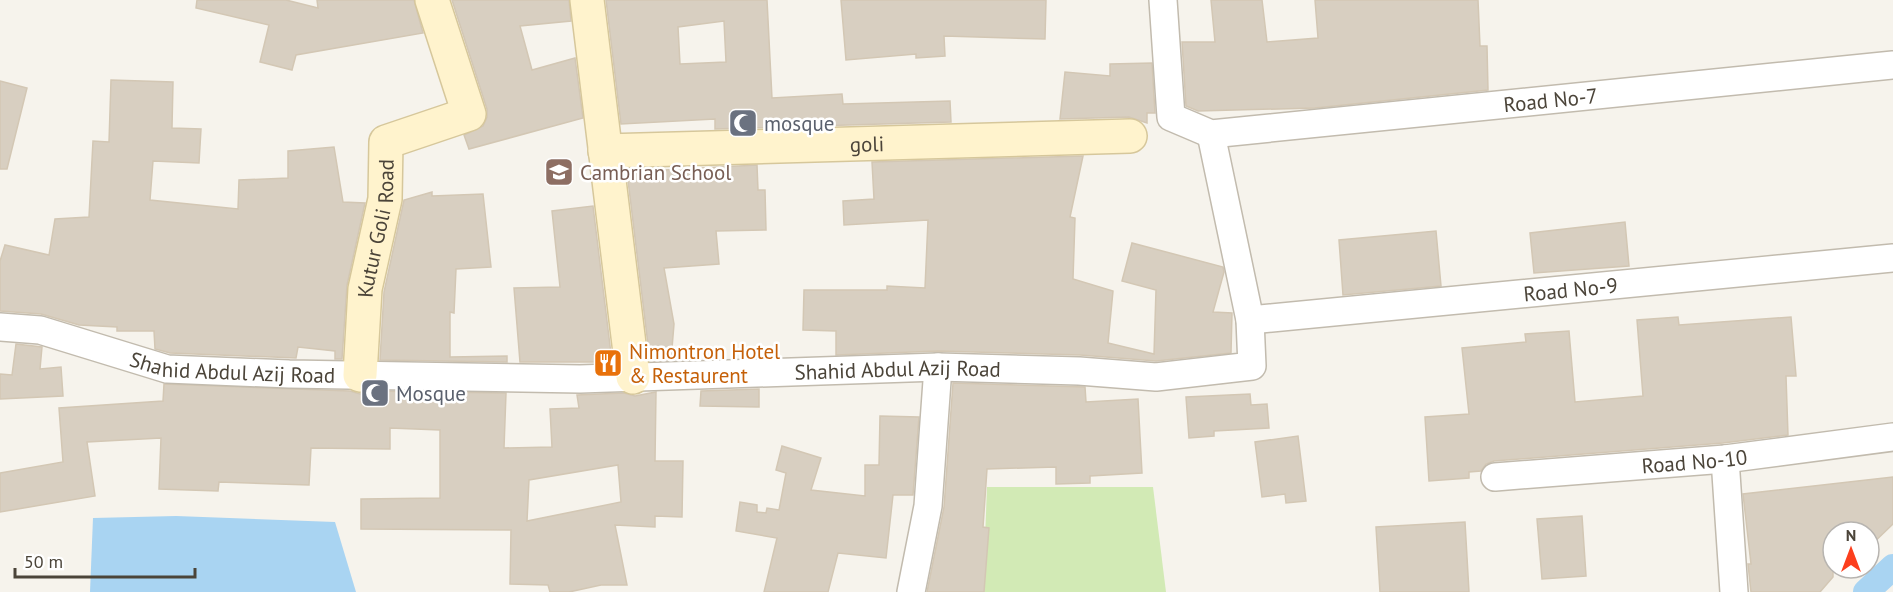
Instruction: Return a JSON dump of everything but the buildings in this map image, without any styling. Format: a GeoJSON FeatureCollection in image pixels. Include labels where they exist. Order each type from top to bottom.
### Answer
{"type":"FeatureCollection","features":[{"type":"Feature","properties":{"kind":"street","name":"Kutur Goli Road"},"geometry":{"type":"LineString","coordinates":[[360,375],[365,289],[385,199],[386,142],[469,114],[432,0]]}},
{"type":"Feature","properties":{"kind":"street"},"geometry":{"type":"LineString","coordinates":[[587,0],[633,377]]}},
{"type":"Feature","properties":{"kind":"street"},"geometry":{"type":"LineString","coordinates":[[1163,0],[1171,117],[1210,134],[1250,320]]}},
{"type":"Feature","properties":{"kind":"street","name":"Road No-7"},"geometry":{"type":"LineString","coordinates":[[1210,134],[1893,65]]}},
{"type":"Feature","properties":{"kind":"street","name":"goli"},"geometry":{"type":"LineString","coordinates":[[605,151],[1130,136]]}},
{"type":"Feature","properties":{"kind":"street","name":"Road No-9"},"geometry":{"type":"LineString","coordinates":[[1250,320],[1893,258]]}},
{"type":"Feature","properties":{"kind":"street","name":"Shahid Abdul Azij Road"},"geometry":{"type":"LineString","coordinates":[[0,327],[40,330],[167,369],[360,375],[633,377],[938,367],[1079,371],[1155,377],[1252,366],[1250,320]]}},
{"type":"Feature","properties":{"kind":"street"},"geometry":{"type":"LineString","coordinates":[[911,592],[931,488],[938,367]]}},
{"type":"Feature","properties":{"kind":"street","name":"Road No-10"},"geometry":{"type":"LineString","coordinates":[[1495,477],[1725,459],[1893,437]]}},
{"type":"Feature","properties":{"kind":"street"},"geometry":{"type":"LineString","coordinates":[[1725,459],[1734,592]]}},
{"type":"Feature","properties":{"kind":"green space"},"geometry":{"type":"Polygon","coordinates":[[[987,487],[1153,487],[1166,592],[983,592],[987,487]]]}},
{"type":"Feature","properties":{"kind":"water"},"geometry":{"type":"Polygon","coordinates":[[[176,516],[335,522],[356,592],[90,592],[93,518],[176,516]]]}},
{"type":"Feature","properties":{"kind":"waterway"},"geometry":{"type":"LineString","coordinates":[[1866,592],[1893,567]]}},
{"type":"Feature","properties":{"kind":"place","name":"mosque"},"geometry":{"type":"Point","coordinates":[743,123]}},
{"type":"Feature","properties":{"kind":"place","name":"Cambrian School"},"geometry":{"type":"Point","coordinates":[559,172]}},
{"type":"Feature","properties":{"kind":"place","name":"Nimontron Hotel & Restaurent"},"geometry":{"type":"Point","coordinates":[608,363]}},
{"type":"Feature","properties":{"kind":"place","name":"Mosque"},"geometry":{"type":"Point","coordinates":[375,393]}}]}
